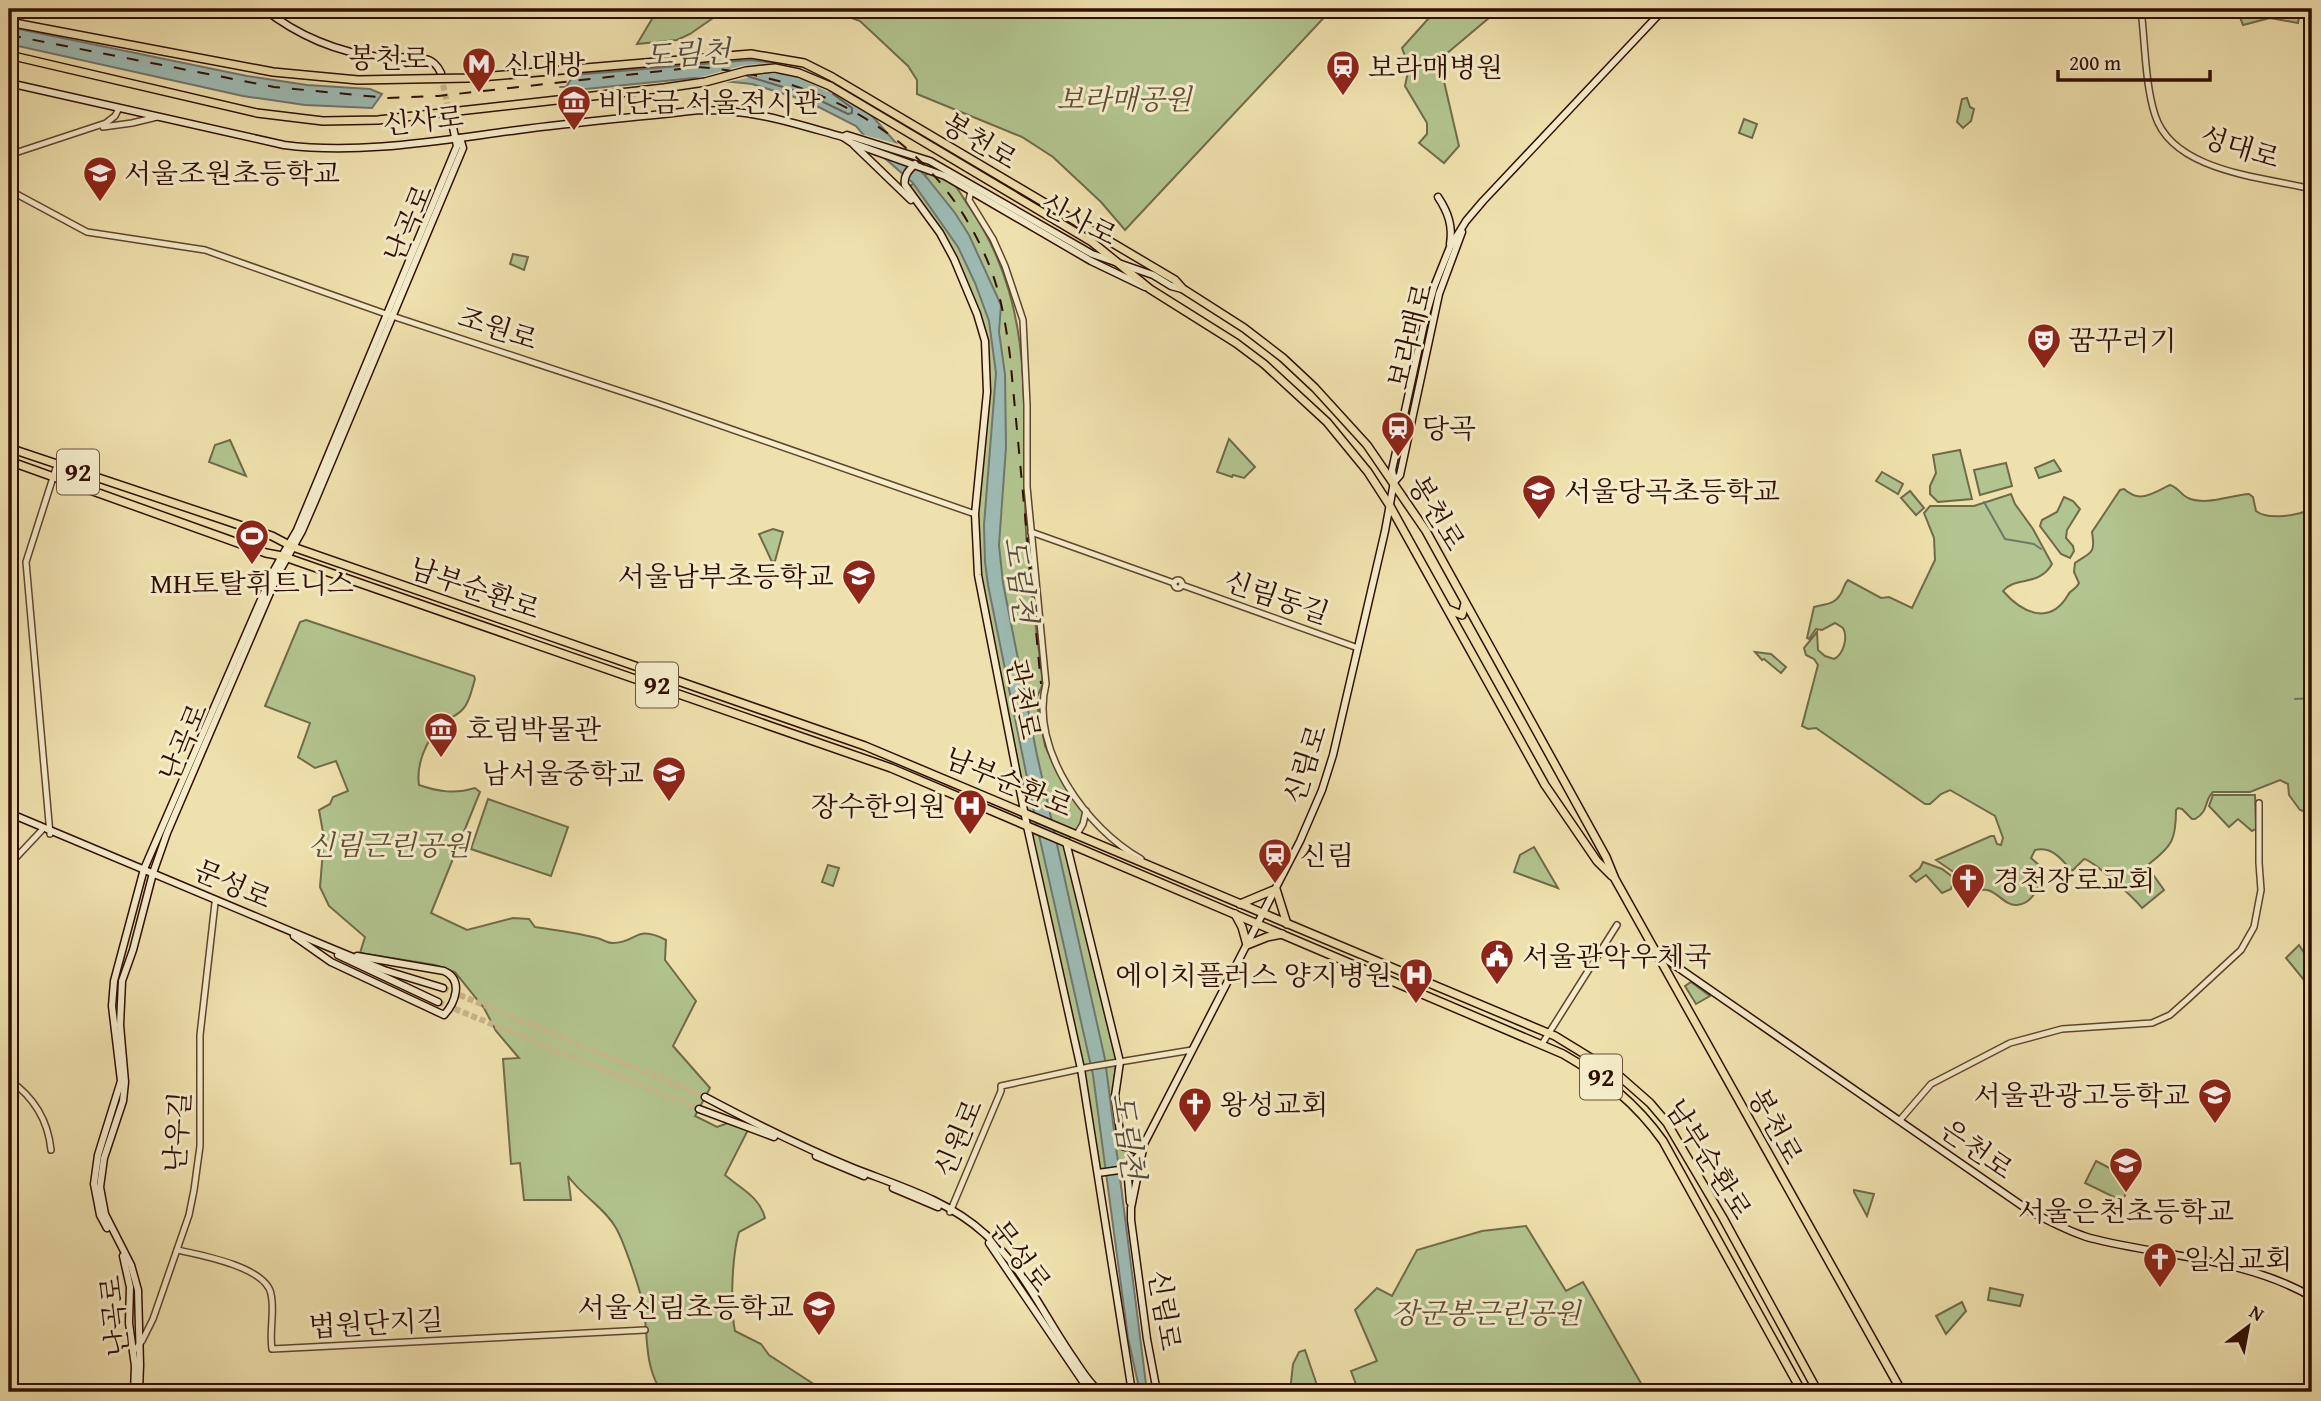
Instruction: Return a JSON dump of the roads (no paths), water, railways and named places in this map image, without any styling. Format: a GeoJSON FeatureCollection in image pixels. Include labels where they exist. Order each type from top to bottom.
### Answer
{"type":"FeatureCollection","features":[{"type":"Feature","properties":{"kind":"main road"},"geometry":{"type":"LineString","coordinates":[[264,9],[292,28],[323,43],[377,57],[426,59],[441,73]]}},
{"type":"Feature","properties":{"kind":"main road","name":"보라매로"},"geometry":{"type":"LineString","coordinates":[[1394,482],[1392,470],[1423,327],[1434,287],[1450,247],[1466,220],[1664,9]]}},
{"type":"Feature","properties":{"kind":"main road","name":"봉천로"},"geometry":{"type":"LineString","coordinates":[[9,22],[273,72],[358,80],[468,78],[751,54],[804,63],[1175,280],[1183,289],[1244,328],[1283,358],[1315,388],[1367,444],[1426,531],[1606,857],[1615,879],[1902,1392]]}},
{"type":"Feature","properties":{"kind":"main road","name":"봉천로"},"geometry":{"type":"LineString","coordinates":[[9,55],[257,113],[323,121],[378,121],[664,88],[760,69],[775,68],[799,73],[830,86],[1092,242],[1150,289],[1236,343],[1272,370],[1327,422],[1368,472],[1391,506],[1545,785],[1597,861],[1615,879]]}},
{"type":"Feature","properties":{"kind":"main road","name":"신사로"},"geometry":{"type":"LineString","coordinates":[[9,83],[284,145],[317,149],[458,138],[684,112],[718,110],[764,114],[916,156],[1092,254],[1153,275],[1171,286],[1183,289]]}},
{"type":"Feature","properties":{"kind":"main road"},"geometry":{"type":"LineString","coordinates":[[451,118],[458,138]]}},
{"type":"Feature","properties":{"kind":"main road","name":"신사로"},"geometry":{"type":"LineString","coordinates":[[845,136],[859,146],[960,181],[971,191],[1091,261],[1150,289]]}},
{"type":"Feature","properties":{"kind":"main road","name":"난곡로"},"geometry":{"type":"LineString","coordinates":[[136,1392],[129,1323],[130,1287],[125,1262],[100,1215],[94,1184],[96,1165],[121,1081],[112,1006],[114,981],[144,871],[273,572],[315,501],[389,315],[463,148],[458,138]]}},
{"type":"Feature","properties":{"kind":"main road","name":"관천로"},"geometry":{"type":"LineString","coordinates":[[852,143],[896,188],[916,204]]}},
{"type":"Feature","properties":{"kind":"main road","name":"관천로"},"geometry":{"type":"LineString","coordinates":[[915,164],[905,177],[905,185],[916,204],[940,233],[954,259],[985,341],[987,391],[975,514],[978,575],[1027,826],[1081,1069],[1098,1173]]}},
{"type":"Feature","properties":{"kind":"main road"},"geometry":{"type":"LineString","coordinates":[[1438,197],[1445,208],[1452,230],[1450,247]]}},
{"type":"Feature","properties":{"kind":"main road","name":"보라매로"},"geometry":{"type":"LineString","coordinates":[[1394,482],[1400,475],[1439,294],[1466,220]]}},
{"type":"Feature","properties":{"kind":"main road"},"geometry":{"type":"LineString","coordinates":[[1236,343],[1251,343],[1251,337],[1244,328]]}},
{"type":"Feature","properties":{"kind":"main road","name":"남부순환로"},"geometry":{"type":"LineString","coordinates":[[9,448],[272,536],[290,546],[825,731],[980,793],[1262,915],[1548,1033],[1597,1060],[1640,1093],[1667,1123],[1818,1392]]}},
{"type":"Feature","properties":{"kind":"main road","name":"남부순환로"},"geometry":{"type":"LineString","coordinates":[[9,461],[242,545],[283,556],[849,752],[1542,1044],[1592,1071],[1634,1105],[1658,1133],[1802,1392]]}},
{"type":"Feature","properties":{"kind":"main road","name":"신림로"},"geometry":{"type":"LineString","coordinates":[[1123,1170],[1142,1152],[1300,841],[1322,790],[1358,648],[1391,506],[1394,482]]}},
{"type":"Feature","properties":{"kind":"main road","name":"난곡로"},"geometry":{"type":"LineString","coordinates":[[136,1392],[138,1290],[131,1265],[105,1214],[100,1187],[104,1158],[122,1101],[125,1082],[120,1025],[122,981],[152,875],[167,833],[283,556]]}},
{"type":"Feature","properties":{"kind":"main road"},"geometry":{"type":"LineString","coordinates":[[1450,609],[1462,615],[1464,602]]}},
{"type":"Feature","properties":{"kind":"main road"},"geometry":{"type":"LineString","coordinates":[[1476,658],[1477,646],[1489,648]]}},
{"type":"Feature","properties":{"kind":"main road"},"geometry":{"type":"LineString","coordinates":[[976,804],[983,801],[980,793]]}},
{"type":"Feature","properties":{"kind":"main road","name":"문성로"},"geometry":{"type":"LineString","coordinates":[[9,815],[294,936],[438,1002]]}},
{"type":"Feature","properties":{"kind":"main road"},"geometry":{"type":"LineString","coordinates":[[1045,833],[1042,825],[1049,822]]}},
{"type":"Feature","properties":{"kind":"main road"},"geometry":{"type":"LineString","coordinates":[[1066,842],[1118,1062],[1115,1096],[1122,1146],[1142,1152]]}},
{"type":"Feature","properties":{"kind":"main road","name":"문성로"},"geometry":{"type":"LineString","coordinates":[[152,875],[384,970],[443,988]]}},
{"type":"Feature","properties":{"kind":"main road"},"geometry":{"type":"LineString","coordinates":[[1238,904],[1255,900],[1276,889],[1287,924]]}},
{"type":"Feature","properties":{"kind":"main road"},"geometry":{"type":"LineString","coordinates":[[1235,914],[1247,945],[1283,934]]}},
{"type":"Feature","properties":{"kind":"main road"},"geometry":{"type":"LineString","coordinates":[[294,936],[331,962],[416,1001],[437,1014],[444,1015],[448,1010],[457,984],[456,978],[449,973],[343,953]]}},
{"type":"Feature","properties":{"kind":"main road","name":"은천로"},"geometry":{"type":"LineString","coordinates":[[1656,951],[2012,1200],[2057,1225],[2088,1237],[2270,1276],[2312,1297]]}},
{"type":"Feature","properties":{"kind":"main road"},"geometry":{"type":"LineString","coordinates":[[705,1097],[798,1146]]}},
{"type":"Feature","properties":{"kind":"main road"},"geometry":{"type":"LineString","coordinates":[[699,1109],[798,1146],[965,1216],[1007,1257],[1061,1341],[1092,1385],[1100,1392]]}},
{"type":"Feature","properties":{"kind":"main road","name":"문성로"},"geometry":{"type":"LineString","coordinates":[[798,1146],[846,1170],[950,1210],[978,1231],[996,1252],[1090,1392]]}},
{"type":"Feature","properties":{"kind":"main road","name":"신림로"},"geometry":{"type":"LineString","coordinates":[[1142,1152],[1131,1208],[1133,1246],[1157,1392]]}},
{"type":"Feature","properties":{"kind":"main road"},"geometry":{"type":"LineString","coordinates":[[1098,1173],[1123,1170],[1128,1179],[1131,1208]]}},
{"type":"Feature","properties":{"kind":"main road"},"geometry":{"type":"LineString","coordinates":[[1687,1181],[1686,1174],[1690,1171],[1698,1174]]}},
{"type":"Feature","properties":{"kind":"main road","name":"신림로"},"geometry":{"type":"LineString","coordinates":[[1098,1173],[1132,1392]]}},
{"type":"Feature","properties":{"kind":"main road"},"geometry":{"type":"LineString","coordinates":[[1757,1308],[1762,1312],[1766,1311],[1769,1303]]}},
{"type":"Feature","properties":{"kind":"street","name":"성대로"},"geometry":{"type":"LineString","coordinates":[[2141,9],[2152,105],[2158,123],[2169,140],[2193,159],[2312,189]]}},
{"type":"Feature","properties":{"kind":"street"},"geometry":{"type":"LineString","coordinates":[[9,155],[111,120],[119,108]]}},
{"type":"Feature","properties":{"kind":"street"},"geometry":{"type":"LineString","coordinates":[[93,127],[132,123],[156,117]]}},
{"type":"Feature","properties":{"kind":"street","name":"조원로"},"geometry":{"type":"LineString","coordinates":[[9,190],[87,232],[205,250],[975,514]]}},
{"type":"Feature","properties":{"kind":"street","name":"관천로"},"geometry":{"type":"LineString","coordinates":[[971,191],[969,200],[993,239],[1023,320],[1027,486],[1046,684],[1042,699],[1045,723],[1060,772],[1072,794],[1121,847],[1166,872]]}},
{"type":"Feature","properties":{"kind":"street"},"geometry":{"type":"LineString","coordinates":[[9,865],[47,831],[26,562],[57,465]]}},
{"type":"Feature","properties":{"kind":"street","name":"신림동길"},"geometry":{"type":"LineString","coordinates":[[1031,533],[1174,583],[1179,580],[1182,585],[1358,648]]}},
{"type":"Feature","properties":{"kind":"street"},"geometry":{"type":"LineString","coordinates":[[1900,1121],[1931,1084],[2010,1043],[2062,1029],[2152,1023],[2170,1015],[2241,950],[2254,927],[2261,890],[2259,803]]}},
{"type":"Feature","properties":{"kind":"street"},"geometry":{"type":"LineString","coordinates":[[1077,834],[1086,811]]}},
{"type":"Feature","properties":{"kind":"street","name":"난우길"},"geometry":{"type":"LineString","coordinates":[[133,1352],[153,1319],[189,1215],[200,1146],[200,1035],[215,903]]}},
{"type":"Feature","properties":{"kind":"street"},"geometry":{"type":"LineString","coordinates":[[1542,1044],[1617,925]]}},
{"type":"Feature","properties":{"kind":"street"},"geometry":{"type":"LineString","coordinates":[[1118,1062],[1192,1050]]}},
{"type":"Feature","properties":{"kind":"street","name":"신원로"},"geometry":{"type":"LineString","coordinates":[[950,1210],[1001,1086],[1118,1062]]}},
{"type":"Feature","properties":{"kind":"street"},"geometry":{"type":"LineString","coordinates":[[9,1080],[36,1105],[45,1122],[51,1150]]}},
{"type":"Feature","properties":{"kind":"street","name":"법원단지길"},"geometry":{"type":"LineString","coordinates":[[177,1250],[242,1268],[265,1281],[272,1298],[272,1349],[645,1330]]}},
{"type":"Feature","properties":{"kind":"water"},"geometry":{"type":"Polygon","coordinates":[[[9,27],[247,76],[307,85],[370,89],[382,94],[372,108],[305,105],[243,96],[9,44],[9,27]]]}},
{"type":"Feature","properties":{"kind":"water","name":"도림천"},"geometry":{"type":"Polygon","coordinates":[[[750,60],[785,64],[856,103],[873,117],[955,213],[969,235],[1001,305],[999,332],[1005,374],[1006,447],[999,545],[1003,583],[1037,755],[1105,1059],[1147,1392],[1140,1392],[1128,1338],[1093,1075],[1036,822],[988,585],[984,525],[996,373],[989,321],[975,283],[958,247],[913,183],[880,154],[856,126],[807,101],[752,84],[694,78],[576,90],[566,87],[574,75],[750,60]]]}},
{"type":"Feature","properties":{"kind":"waterway","name":"도림천"},"geometry":{"type":"LineString","coordinates":[[560,87],[567,87]]}},
{"type":"Feature","properties":{"kind":"waterway"},"geometry":{"type":"LineString","coordinates":[[1984,502],[2005,539],[2034,544],[2041,549]]}},
{"type":"Feature","properties":{"kind":"waterway"},"geometry":{"type":"LineString","coordinates":[[2295,699],[2312,698]]}},
{"type":"Feature","properties":{"kind":"tunnel"},"geometry":{"type":"LineString","coordinates":[[441,76],[450,116]]}},
{"type":"Feature","properties":{"kind":"tunnel"},"geometry":{"type":"LineString","coordinates":[[443,988],[705,1097]]}},
{"type":"Feature","properties":{"kind":"tunnel"},"geometry":{"type":"LineString","coordinates":[[438,1002],[699,1109]]}},
{"type":"Feature","properties":{"kind":"railway"},"geometry":{"type":"LineString","coordinates":[[9,35],[274,87],[388,98],[438,96],[698,67],[746,73],[791,85],[834,102],[874,124],[910,151],[942,184],[968,223],[990,267],[997,288],[1010,356],[1041,684]]}},
{"type":"Feature","properties":{"kind":"place","name":"신대방"},"geometry":{"type":"Point","coordinates":[479,94]}},
{"type":"Feature","properties":{"kind":"place","name":"보라매병원"},"geometry":{"type":"Point","coordinates":[1343,97]}},
{"type":"Feature","properties":{"kind":"place","name":"비단금 서울전시관"},"geometry":{"type":"Point","coordinates":[574,132]}},
{"type":"Feature","properties":{"kind":"place","name":"서울조원초등학교"},"geometry":{"type":"Point","coordinates":[100,203]}},
{"type":"Feature","properties":{"kind":"place","name":"꿈꾸러기"},"geometry":{"type":"Point","coordinates":[2044,370]}},
{"type":"Feature","properties":{"kind":"place","name":"당곡"},"geometry":{"type":"Point","coordinates":[1398,458]}},
{"type":"Feature","properties":{"kind":"place","name":"서울당곡초등학교"},"geometry":{"type":"Point","coordinates":[1539,521]}},
{"type":"Feature","properties":{"kind":"place","name":"MH토탈휘트니스"},"geometry":{"type":"Point","coordinates":[252,566]}},
{"type":"Feature","properties":{"kind":"place","name":"서울남부초등학교"},"geometry":{"type":"Point","coordinates":[859,606]}},
{"type":"Feature","properties":{"kind":"place","name":"호림박물관"},"geometry":{"type":"Point","coordinates":[441,759]}},
{"type":"Feature","properties":{"kind":"place","name":"남서울중학교"},"geometry":{"type":"Point","coordinates":[669,803]}},
{"type":"Feature","properties":{"kind":"place","name":"장수한의원"},"geometry":{"type":"Point","coordinates":[970,836]}},
{"type":"Feature","properties":{"kind":"place","name":"신림"},"geometry":{"type":"Point","coordinates":[1275,885]}},
{"type":"Feature","properties":{"kind":"place","name":"경천장로교회"},"geometry":{"type":"Point","coordinates":[1968,910]}},
{"type":"Feature","properties":{"kind":"place","name":"서울관악우체국"},"geometry":{"type":"Point","coordinates":[1497,986]}},
{"type":"Feature","properties":{"kind":"place","name":"에이치플러스 양지병원"},"geometry":{"type":"Point","coordinates":[1416,1005]}},
{"type":"Feature","properties":{"kind":"place","name":"서울관광고등학교"},"geometry":{"type":"Point","coordinates":[2215,1125]}},
{"type":"Feature","properties":{"kind":"place","name":"왕성교회"},"geometry":{"type":"Point","coordinates":[1195,1134]}},
{"type":"Feature","properties":{"kind":"place","name":"서울은천초등학교"},"geometry":{"type":"Point","coordinates":[2126,1194]}},
{"type":"Feature","properties":{"kind":"place","name":"일심교회"},"geometry":{"type":"Point","coordinates":[2160,1289]}},
{"type":"Feature","properties":{"kind":"place","name":"서울신림초등학교"},"geometry":{"type":"Point","coordinates":[819,1337]}},
{"type":"Feature","properties":{"kind":"park label","name":"보라매공원"},"geometry":{"type":"Point","coordinates":[1124,99]}},
{"type":"Feature","properties":{"kind":"park label","name":"신림근린공원"},"geometry":{"type":"Point","coordinates":[389,845]}},
{"type":"Feature","properties":{"kind":"park label","name":"장군봉근린공원"},"geometry":{"type":"Point","coordinates":[1486,1313]}}]}
